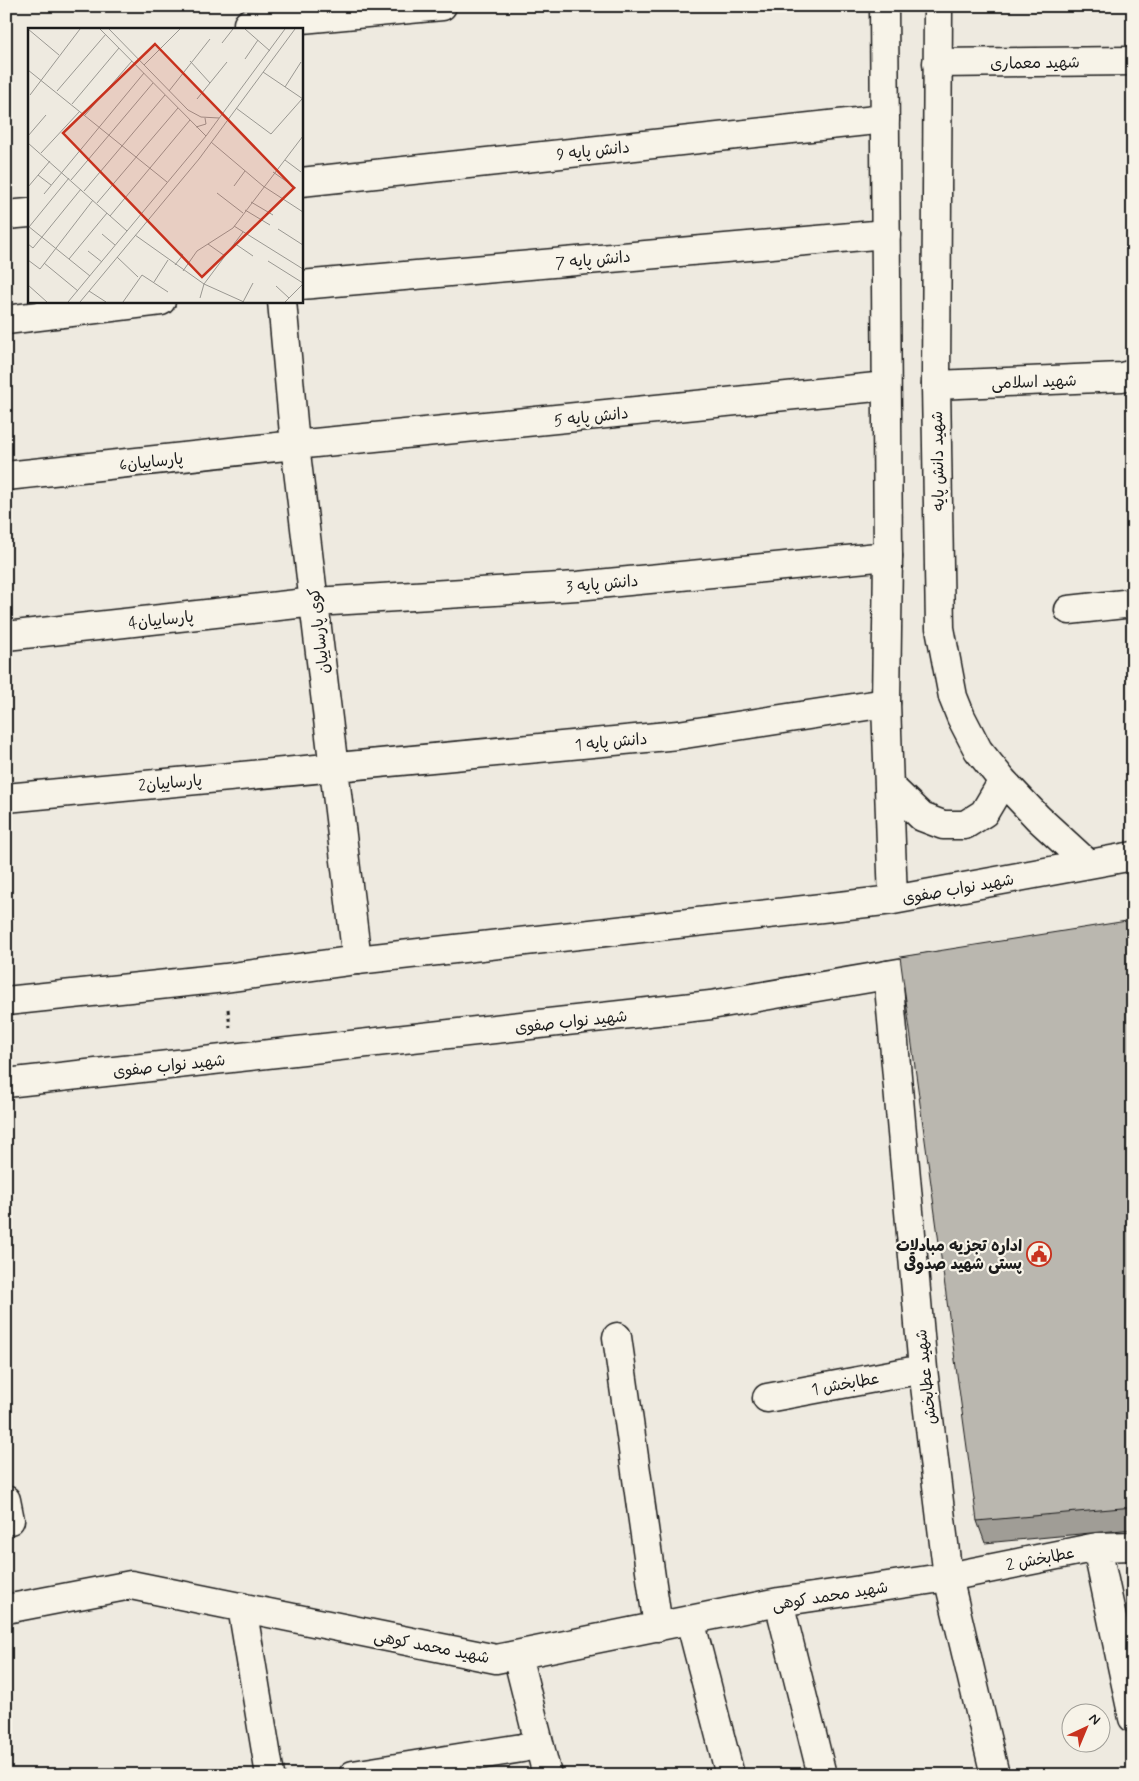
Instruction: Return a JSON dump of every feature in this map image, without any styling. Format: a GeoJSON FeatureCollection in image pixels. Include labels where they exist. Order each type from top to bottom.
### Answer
{"type":"FeatureCollection","features":[{"type":"Feature","properties":{"kind":"street"},"geometry":{"type":"LineString","coordinates":[[247,20],[442,6]]}},
{"type":"Feature","properties":{"kind":"street"},"geometry":{"type":"LineString","coordinates":[[884,6],[888,556],[886,703],[894,900]]}},
{"type":"Feature","properties":{"kind":"street","name":"شهید دانش پایه"},"geometry":{"type":"LineString","coordinates":[[938,6],[936,385],[940,628],[953,697],[978,750],[1003,781],[1038,818],[1088,864]]}},
{"type":"Feature","properties":{"kind":"street","name":"شهید معماری"},"geometry":{"type":"LineString","coordinates":[[938,63],[1133,61]]}},
{"type":"Feature","properties":{"kind":"street","name":"دانش پایه 9"},"geometry":{"type":"LineString","coordinates":[[302,182],[885,119]]}},
{"type":"Feature","properties":{"kind":"street"},"geometry":{"type":"LineString","coordinates":[[6,215],[28,213]]}},
{"type":"Feature","properties":{"kind":"street","name":"دانش پایه 7"},"geometry":{"type":"LineString","coordinates":[[302,285],[886,234]]}},
{"type":"Feature","properties":{"kind":"street"},"geometry":{"type":"LineString","coordinates":[[6,320],[153,302]]}},
{"type":"Feature","properties":{"kind":"street","name":"کوی پارساییان"},"geometry":{"type":"LineString","coordinates":[[282,302],[295,445],[357,960]]}},
{"type":"Feature","properties":{"kind":"street","name":"شهید اسلامی"},"geometry":{"type":"LineString","coordinates":[[936,385],[1122,377],[1133,374]]}},
{"type":"Feature","properties":{"kind":"street","name":"دانش پایه 5"},"geometry":{"type":"LineString","coordinates":[[295,445],[886,386]]}},
{"type":"Feature","properties":{"kind":"street","name":"پارساییان6"},"geometry":{"type":"LineString","coordinates":[[6,476],[295,445]]}},
{"type":"Feature","properties":{"kind":"street","name":"دانش پایه 3"},"geometry":{"type":"LineString","coordinates":[[315,602],[577,586],[888,556]]}},
{"type":"Feature","properties":{"kind":"street","name":"پارساییان4"},"geometry":{"type":"LineString","coordinates":[[6,636],[315,602]]}},
{"type":"Feature","properties":{"kind":"street"},"geometry":{"type":"LineString","coordinates":[[1070,610],[1133,603]]}},
{"type":"Feature","properties":{"kind":"street","name":"دانش پایه 1"},"geometry":{"type":"LineString","coordinates":[[334,766],[678,735],[886,703]]}},
{"type":"Feature","properties":{"kind":"street","name":"پارساییان2"},"geometry":{"type":"LineString","coordinates":[[6,798],[334,766]]}},
{"type":"Feature","properties":{"kind":"street"},"geometry":{"type":"LineString","coordinates":[[890,786],[922,817],[943,825],[966,825],[984,813],[1003,781]]}},
{"type":"Feature","properties":{"kind":"street","name":"شهید نواب صفوی"},"geometry":{"type":"LineString","coordinates":[[6,1001],[225,978],[357,960],[894,900],[1133,856]]}},
{"type":"Feature","properties":{"kind":"street","name":"شهید نواب صفوی"},"geometry":{"type":"LineString","coordinates":[[6,1083],[711,1005],[964,962]]}},
{"type":"Feature","properties":{"kind":"street","name":"شهید عطابخش"},"geometry":{"type":"LineString","coordinates":[[888,975],[923,1369],[948,1577],[995,1775]]}},
{"type":"Feature","properties":{"kind":"street"},"geometry":{"type":"LineString","coordinates":[[617,1337],[658,1626]]}},
{"type":"Feature","properties":{"kind":"street","name":"عطابخش 1"},"geometry":{"type":"LineString","coordinates":[[767,1398],[923,1369]]}},
{"type":"Feature","properties":{"kind":"street"},"geometry":{"type":"LineString","coordinates":[[6,1500],[10,1520],[6,1521]]}},
{"type":"Feature","properties":{"kind":"street","name":"عطابخش 2"},"geometry":{"type":"LineString","coordinates":[[948,1577],[1097,1547],[1133,1546]]}},
{"type":"Feature","properties":{"kind":"street"},"geometry":{"type":"LineString","coordinates":[[1097,1547],[1133,1718]]}},
{"type":"Feature","properties":{"kind":"street","name":"شهید محمد کوهی"},"geometry":{"type":"LineString","coordinates":[[6,1609],[131,1585],[496,1659],[779,1602],[948,1577]]}},
{"type":"Feature","properties":{"kind":"street"},"geometry":{"type":"LineString","coordinates":[[779,1602],[822,1775]]}},
{"type":"Feature","properties":{"kind":"street"},"geometry":{"type":"LineString","coordinates":[[242,1607],[270,1775]]}},
{"type":"Feature","properties":{"kind":"street"},"geometry":{"type":"LineString","coordinates":[[690,1620],[730,1775]]}},
{"type":"Feature","properties":{"kind":"street"},"geometry":{"type":"LineString","coordinates":[[517,1655],[547,1775]]}},
{"type":"Feature","properties":{"kind":"street"},"geometry":{"type":"LineString","coordinates":[[353,1775],[411,1770],[539,1743]]}},
{"type":"Feature","properties":{"kind":"path"},"geometry":{"type":"LineString","coordinates":[[225,978],[233,1058]]}},
{"type":"Feature","properties":{"kind":"building","name":"اداره تجزیه مبادلات پستی شهید صدوقی"},"geometry":{"type":"Polygon","coordinates":[[[1133,920],[1133,1507],[977,1521],[900,957],[1133,920]]]}},
{"type":"Feature","properties":{"kind":"place","name":"اداره تجزیه مبادلات پستی شهید صدوقی"},"geometry":{"type":"Point","coordinates":[1039,1254]}}]}
